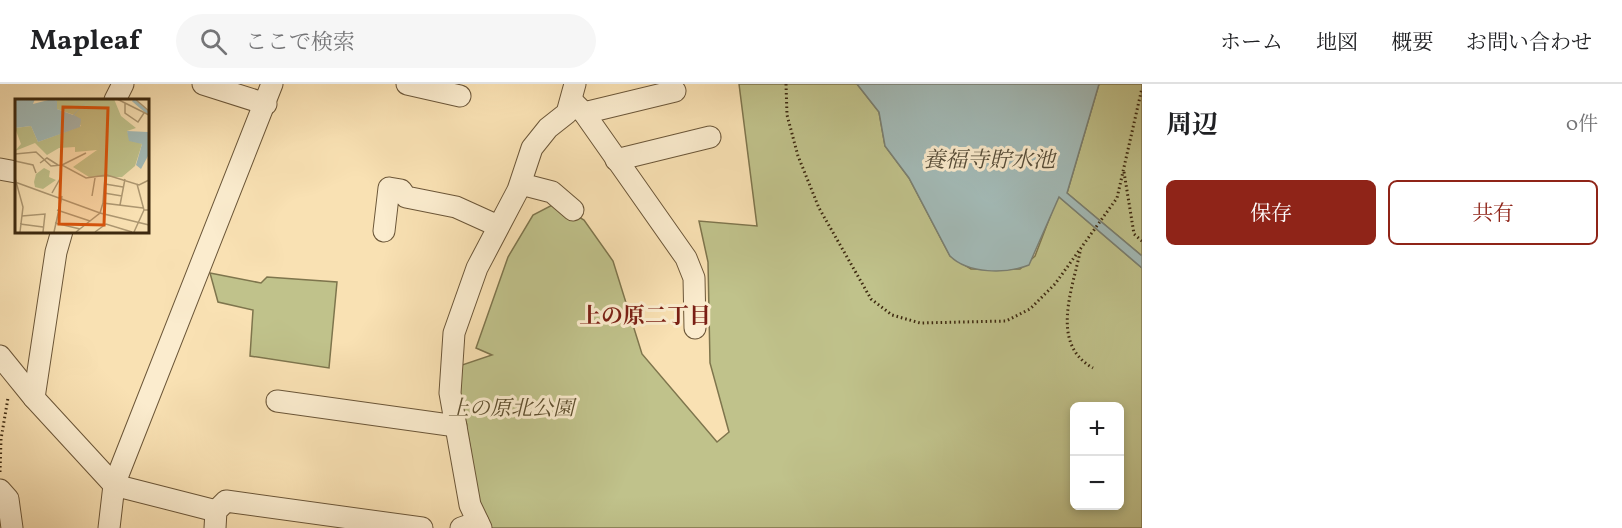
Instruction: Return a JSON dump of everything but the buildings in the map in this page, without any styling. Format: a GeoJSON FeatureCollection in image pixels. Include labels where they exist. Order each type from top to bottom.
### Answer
{"type":"FeatureCollection","features":[{"type":"Feature","properties":{"kind":"street"},"geometry":{"type":"LineString","coordinates":[[116,99],[123,84]]}},
{"type":"Feature","properties":{"kind":"street"},"geometry":{"type":"LineString","coordinates":[[203,84],[266,104]]}},
{"type":"Feature","properties":{"kind":"street"},"geometry":{"type":"LineString","coordinates":[[109,528],[114,485],[272,84]]}},
{"type":"Feature","properties":{"kind":"street"},"geometry":{"type":"LineString","coordinates":[[407,84],[460,96]]}},
{"type":"Feature","properties":{"kind":"street"},"geometry":{"type":"LineString","coordinates":[[473,526],[450,393],[454,333],[477,268],[520,184],[532,148],[548,128],[567,113],[577,99],[675,91]]}},
{"type":"Feature","properties":{"kind":"street"},"geometry":{"type":"LineString","coordinates":[[577,99],[616,160],[686,258],[694,278],[695,328]]}},
{"type":"Feature","properties":{"kind":"street"},"geometry":{"type":"LineString","coordinates":[[616,160],[710,137]]}},
{"type":"Feature","properties":{"kind":"street"},"geometry":{"type":"LineString","coordinates":[[0,169],[15,172]]}},
{"type":"Feature","properties":{"kind":"street"},"geometry":{"type":"LineString","coordinates":[[520,184],[552,192],[573,210]]}},
{"type":"Feature","properties":{"kind":"street"},"geometry":{"type":"LineString","coordinates":[[384,231],[389,188],[401,190],[406,197],[456,207],[498,226]]}},
{"type":"Feature","properties":{"kind":"street"},"geometry":{"type":"LineString","coordinates":[[33,398],[56,252],[62,232]]}},
{"type":"Feature","properties":{"kind":"street"},"geometry":{"type":"LineString","coordinates":[[6,364],[33,398],[114,485],[215,519],[226,501],[312,521],[422,528]]}},
{"type":"Feature","properties":{"kind":"street"},"geometry":{"type":"LineString","coordinates":[[277,401],[456,426]]}},
{"type":"Feature","properties":{"kind":"street"},"geometry":{"type":"LineString","coordinates":[[0,490],[8,499],[12,528]]}},
{"type":"Feature","properties":{"kind":"path"},"geometry":{"type":"LineString","coordinates":[[786,84],[786,115],[798,156],[819,208],[871,299],[892,315],[920,322],[1006,321],[1030,309],[1055,284],[1117,198],[1142,88]]}},
{"type":"Feature","properties":{"kind":"path"},"geometry":{"type":"LineString","coordinates":[[1124,170],[1134,234],[1142,241]]}},
{"type":"Feature","properties":{"kind":"path"},"geometry":{"type":"LineString","coordinates":[[1080,250],[1067,320],[1068,337],[1079,360],[1093,368]]}},
{"type":"Feature","properties":{"kind":"path"},"geometry":{"type":"LineString","coordinates":[[0,473],[6,364]]}},
{"type":"Feature","properties":{"kind":"green space","name":"上の原北公園"},"geometry":{"type":"Polygon","coordinates":[[[739,84],[857,84],[879,112],[885,146],[909,178],[950,256],[971,269],[1020,269],[1035,256],[1058,196],[1142,268],[1142,528],[491,528],[475,500],[471,451],[457,379],[462,365],[492,355],[476,348],[508,257],[533,215],[556,203],[584,220],[613,261],[642,354],[717,442],[729,432],[710,363],[708,262],[699,221],[757,226],[739,84]]]}},
{"type":"Feature","properties":{"kind":"green space"},"geometry":{"type":"Polygon","coordinates":[[[1099,84],[1142,84],[1142,256],[1067,193],[1099,84]]]}},
{"type":"Feature","properties":{"kind":"green space"},"geometry":{"type":"Polygon","coordinates":[[[210,273],[261,283],[267,277],[337,282],[329,368],[250,356],[253,310],[218,302],[210,273]]]}},
{"type":"Feature","properties":{"kind":"water","name":"養福寺貯水池"},"geometry":{"type":"Polygon","coordinates":[[[857,84],[1099,84],[1067,193],[1142,256],[1142,268],[1059,197],[1029,265],[1009,270],[988,271],[958,262],[950,256],[909,178],[885,146],[879,112],[857,84]]]}},
{"type":"Feature","properties":{"kind":"district","name":"上の原二丁目"},"geometry":{"type":"Point","coordinates":[645,317]}}]}
